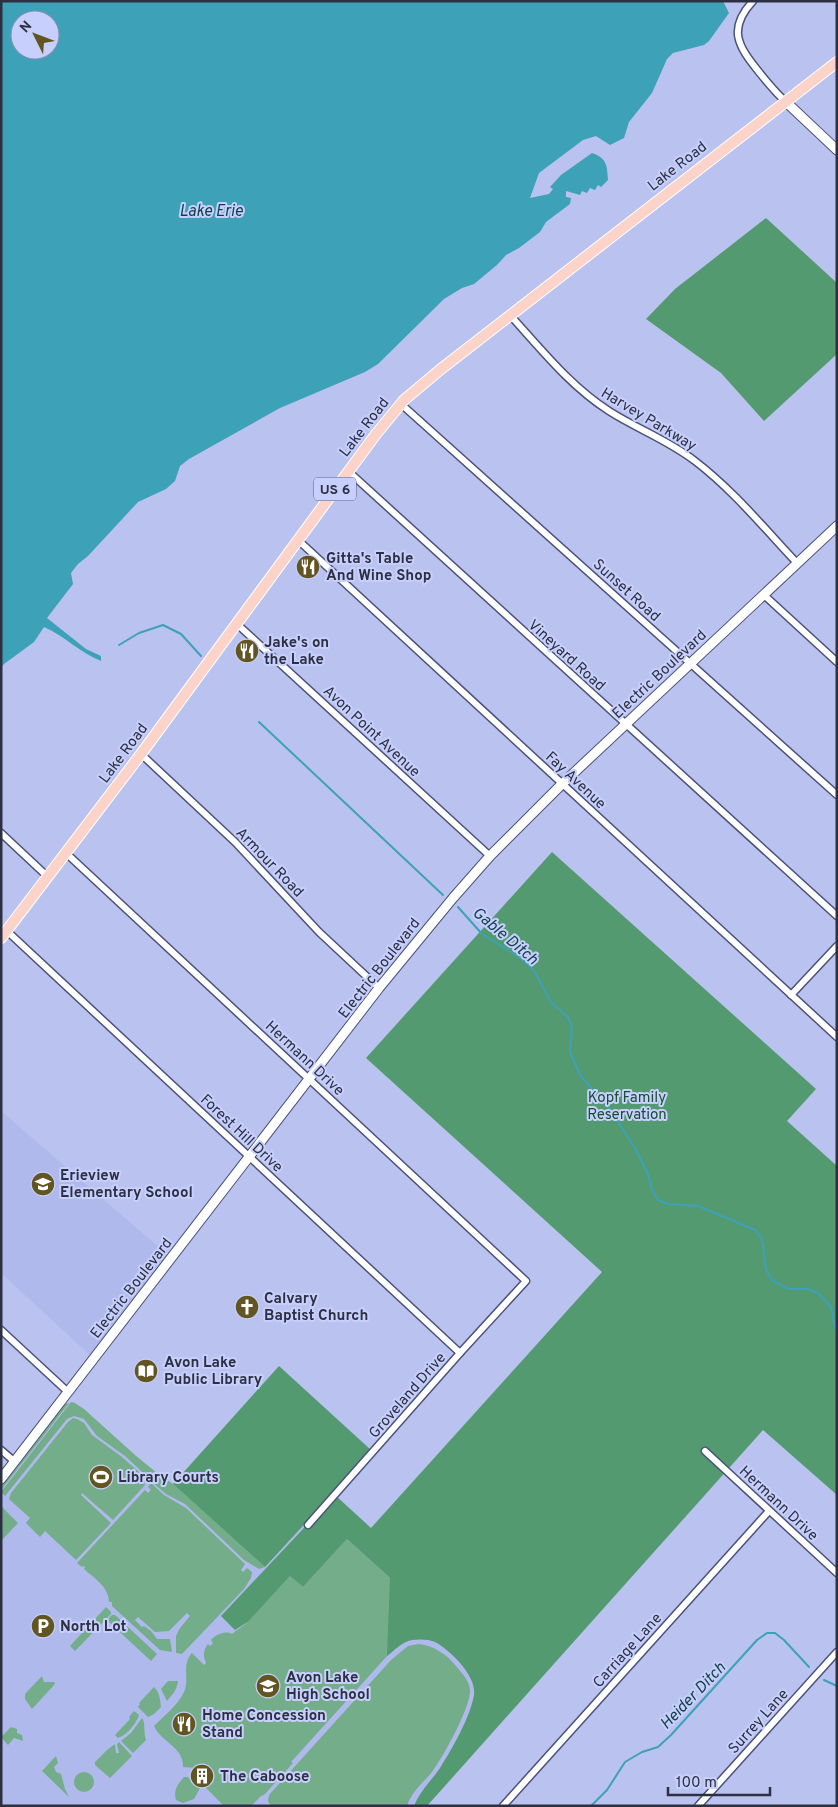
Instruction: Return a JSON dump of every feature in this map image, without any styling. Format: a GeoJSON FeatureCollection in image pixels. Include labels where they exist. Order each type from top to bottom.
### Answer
{"type":"FeatureCollection","features":[{"type":"Feature","properties":{"kind":"main road","name":"Lake Road"},"geometry":{"type":"LineString","coordinates":[[4,934],[142,754],[348,471],[401,404],[419,387],[510,315],[837,62]]}},
{"type":"Feature","properties":{"kind":"street"},"geometry":{"type":"LineString","coordinates":[[753,1],[745,9],[739,21],[737,34],[740,46],[746,57],[776,92],[837,150]]}},
{"type":"Feature","properties":{"kind":"street","name":"Harvey Parkway"},"geometry":{"type":"LineString","coordinates":[[510,315],[556,367],[590,398],[628,422],[673,446],[712,475],[797,563]]}},
{"type":"Feature","properties":{"kind":"street","name":"Sunset Road"},"geometry":{"type":"LineString","coordinates":[[401,404],[837,796]]}},
{"type":"Feature","properties":{"kind":"street","name":"Vineyard Road"},"geometry":{"type":"LineString","coordinates":[[348,471],[837,916]]}},
{"type":"Feature","properties":{"kind":"street","name":"Electric Boulevard"},"geometry":{"type":"LineString","coordinates":[[1,1479],[309,1079],[453,898],[490,856],[562,784],[837,526]]}},
{"type":"Feature","properties":{"kind":"street","name":"Fay Avenue"},"geometry":{"type":"LineString","coordinates":[[298,540],[837,1037]]}},
{"type":"Feature","properties":{"kind":"street"},"geometry":{"type":"LineString","coordinates":[[764,595],[837,662]]}},
{"type":"Feature","properties":{"kind":"street","name":"Avon Point Avenue"},"geometry":{"type":"LineString","coordinates":[[237,624],[490,856]]}},
{"type":"Feature","properties":{"kind":"street","name":"Armour Road"},"geometry":{"type":"LineString","coordinates":[[142,754],[235,842],[319,932],[380,988]]}},
{"type":"Feature","properties":{"kind":"street"},"geometry":{"type":"LineString","coordinates":[[1,834],[48,877]]}},
{"type":"Feature","properties":{"kind":"street","name":"Hermann Drive"},"geometry":{"type":"LineString","coordinates":[[66,853],[526,1282]]}},
{"type":"Feature","properties":{"kind":"street","name":"Forest Hill Drive"},"geometry":{"type":"LineString","coordinates":[[4,934],[250,1157],[460,1353]]}},
{"type":"Feature","properties":{"kind":"street"},"geometry":{"type":"LineString","coordinates":[[791,995],[837,946]]}},
{"type":"Feature","properties":{"kind":"street","name":"Groveland Drive"},"geometry":{"type":"LineString","coordinates":[[308,1525],[460,1353],[526,1282]]}},
{"type":"Feature","properties":{"kind":"street"},"geometry":{"type":"LineString","coordinates":[[1,1330],[68,1392]]}},
{"type":"Feature","properties":{"kind":"street"},"geometry":{"type":"LineString","coordinates":[[1,1450],[15,1462]]}},
{"type":"Feature","properties":{"kind":"street","name":"Hermann Drive"},"geometry":{"type":"LineString","coordinates":[[705,1451],[837,1573]]}},
{"type":"Feature","properties":{"kind":"street","name":"Carriage Lane"},"geometry":{"type":"LineString","coordinates":[[504,1806],[768,1511]]}},
{"type":"Feature","properties":{"kind":"street","name":"Surrey Lane"},"geometry":{"type":"LineString","coordinates":[[698,1806],[837,1652]]}},
{"type":"Feature","properties":{"kind":"shaded area","name":"Erieview Elementary School"},"geometry":{"type":"Polygon","coordinates":[[[1,1111],[169,1256],[91,1356],[1,1273],[1,1111]]]}},
{"type":"Feature","properties":{"kind":"shaded area","name":"Avon Lake High School"},"geometry":{"type":"Polygon","coordinates":[[[629,1388],[427,1806],[1,1806],[1,1485],[64,1404],[73,1402],[194,1512],[305,1390],[374,1452],[335,1495],[443,1594],[629,1388]]]}},
{"type":"Feature","properties":{"kind":"shaded area"},"geometry":{"type":"Polygon","coordinates":[[[71,1402],[84,1409],[157,1473],[151,1480],[125,1456],[97,1436],[84,1419],[74,1416],[67,1419],[5,1496],[1,1492],[71,1402]]]}},
{"type":"Feature","properties":{"kind":"shaded area"},"geometry":{"type":"Polygon","coordinates":[[[69,1403],[1,1490],[1,1485],[64,1404],[69,1403]]]}},
{"type":"Feature","properties":{"kind":"shaded area"},"geometry":{"type":"Polygon","coordinates":[[[73,1418],[84,1423],[92,1435],[122,1457],[149,1481],[144,1483],[145,1485],[113,1520],[82,1493],[81,1495],[111,1523],[76,1560],[45,1531],[40,1537],[26,1523],[30,1518],[9,1499],[11,1493],[73,1418]]]}},
{"type":"Feature","properties":{"kind":"shaded area"},"geometry":{"type":"Polygon","coordinates":[[[159,1474],[173,1484],[265,1567],[259,1569],[244,1560],[185,1504],[166,1494],[152,1482],[159,1474]]]}},
{"type":"Feature","properties":{"kind":"shaded area"},"geometry":{"type":"Polygon","coordinates":[[[151,1483],[164,1495],[186,1508],[245,1564],[241,1570],[243,1572],[247,1568],[252,1572],[251,1578],[244,1589],[182,1654],[176,1653],[176,1636],[190,1616],[187,1613],[169,1631],[155,1632],[138,1617],[135,1620],[142,1627],[144,1626],[151,1631],[157,1639],[170,1639],[172,1652],[160,1650],[112,1606],[112,1602],[109,1602],[104,1587],[84,1569],[85,1567],[77,1563],[145,1490],[148,1493],[151,1490],[148,1487],[151,1483]]]}},
{"type":"Feature","properties":{"kind":"shaded area"},"geometry":{"type":"Polygon","coordinates":[[[1,1506],[18,1523],[1,1541],[1,1506]]]}},
{"type":"Feature","properties":{"kind":"shaded area"},"geometry":{"type":"Polygon","coordinates":[[[347,1539],[427,1612],[291,1762],[293,1763],[264,1795],[251,1806],[224,1806],[205,1787],[210,1781],[197,1768],[183,1767],[180,1754],[157,1732],[154,1726],[175,1706],[184,1692],[187,1662],[192,1653],[204,1665],[206,1663],[204,1651],[208,1644],[210,1646],[213,1643],[211,1640],[213,1638],[223,1633],[232,1634],[249,1621],[290,1576],[303,1587],[347,1539]]]}},
{"type":"Feature","properties":{"kind":"shaded area"},"geometry":{"type":"Polygon","coordinates":[[[106,1607],[111,1614],[75,1651],[70,1646],[106,1607]]]}},
{"type":"Feature","properties":{"kind":"shaded area"},"geometry":{"type":"Polygon","coordinates":[[[112,1615],[115,1615],[157,1654],[151,1661],[107,1620],[112,1615]]]}},
{"type":"Feature","properties":{"kind":"shaded area"},"geometry":{"type":"Polygon","coordinates":[[[419,1644],[435,1649],[448,1657],[465,1677],[470,1692],[469,1700],[449,1745],[432,1772],[414,1792],[407,1806],[271,1806],[268,1801],[269,1795],[391,1660],[408,1646],[419,1644]]]}},
{"type":"Feature","properties":{"kind":"shaded area"},"geometry":{"type":"Polygon","coordinates":[[[42,1676],[44,1682],[54,1682],[55,1684],[32,1709],[25,1699],[25,1694],[42,1676]]]}},
{"type":"Feature","properties":{"kind":"shaded area"},"geometry":{"type":"Polygon","coordinates":[[[168,1681],[178,1681],[175,1690],[167,1701],[161,1689],[168,1681]]]}},
{"type":"Feature","properties":{"kind":"shaded area"},"geometry":{"type":"Polygon","coordinates":[[[154,1687],[159,1694],[161,1707],[148,1717],[138,1707],[139,1703],[154,1687]]]}},
{"type":"Feature","properties":{"kind":"shaded area"},"geometry":{"type":"Polygon","coordinates":[[[134,1711],[139,1715],[136,1722],[128,1732],[118,1738],[115,1735],[130,1719],[129,1717],[134,1711]]]}},
{"type":"Feature","properties":{"kind":"shaded area"},"geometry":{"type":"Polygon","coordinates":[[[142,1718],[146,1740],[133,1753],[121,1741],[131,1733],[142,1718]]]}},
{"type":"Feature","properties":{"kind":"shaded area"},"geometry":{"type":"Polygon","coordinates":[[[11,1727],[17,1729],[17,1733],[22,1735],[23,1741],[14,1738],[8,1745],[1,1737],[11,1727]]]}},
{"type":"Feature","properties":{"kind":"shaded area"},"geometry":{"type":"Polygon","coordinates":[[[119,1742],[132,1756],[110,1778],[95,1765],[95,1762],[115,1744],[116,1753],[119,1753],[117,1744],[119,1742]]]}},
{"type":"Feature","properties":{"kind":"shaded area"},"geometry":{"type":"Polygon","coordinates":[[[56,1756],[58,1763],[54,1767],[56,1772],[61,1774],[69,1797],[42,1771],[56,1756]]]}},
{"type":"Feature","properties":{"kind":"shaded area"},"geometry":{"type":"Polygon","coordinates":[[[84,1772],[91,1775],[94,1782],[91,1789],[84,1792],[77,1789],[74,1782],[77,1775],[84,1772]]]}},
{"type":"Feature","properties":{"kind":"shaded area"},"geometry":{"type":"Polygon","coordinates":[[[184,1777],[188,1777],[200,1788],[194,1799],[183,1803],[176,1800],[175,1793],[184,1777]]]}},
{"type":"Feature","properties":{"kind":"green space"},"geometry":{"type":"Polygon","coordinates":[[[766,218],[837,283],[837,354],[764,421],[721,373],[646,319],[675,289],[766,218]]]}},
{"type":"Feature","properties":{"kind":"green space","name":"Kopf Family Reservation"},"geometry":{"type":"Polygon","coordinates":[[[552,852],[816,1089],[787,1121],[837,1166],[837,1495],[763,1430],[427,1806],[414,1806],[422,1791],[440,1768],[460,1733],[472,1704],[474,1688],[467,1672],[455,1657],[433,1641],[421,1639],[408,1641],[387,1656],[390,1578],[347,1539],[303,1587],[290,1576],[249,1621],[235,1630],[221,1616],[335,1495],[371,1528],[602,1272],[366,1058],[552,852]]]}},
{"type":"Feature","properties":{"kind":"green space"},"geometry":{"type":"Polygon","coordinates":[[[279,1366],[372,1451],[265,1567],[173,1484],[279,1366]]]}},
{"type":"Feature","properties":{"kind":"water","name":"Lake Erie"},"geometry":{"type":"Polygon","coordinates":[[[1,1],[723,1],[729,13],[709,41],[704,45],[673,53],[667,59],[652,93],[629,122],[624,138],[610,145],[596,136],[583,140],[539,173],[530,198],[549,194],[553,189],[550,187],[561,175],[592,153],[601,157],[605,163],[608,180],[601,187],[598,185],[595,190],[590,188],[587,193],[582,191],[580,195],[566,191],[566,197],[571,198],[570,204],[546,222],[540,232],[506,255],[474,284],[462,288],[444,299],[378,364],[365,372],[280,408],[189,459],[180,466],[175,481],[166,489],[138,502],[88,556],[78,564],[71,573],[73,584],[47,618],[86,649],[101,656],[101,661],[86,654],[44,627],[34,642],[1,668],[1,1]]]}},
{"type":"Feature","properties":{"kind":"waterway","name":"Gable Ditch"},"geometry":{"type":"LineString","coordinates":[[119,645],[139,633],[163,625],[181,634],[201,656]]}},
{"type":"Feature","properties":{"kind":"waterway","name":"Gable Ditch"},"geometry":{"type":"LineString","coordinates":[[259,722],[443,895]]}},
{"type":"Feature","properties":{"kind":"waterway","name":"Gable Ditch"},"geometry":{"type":"LineString","coordinates":[[458,907],[482,934],[519,957],[534,970],[550,1001],[568,1017],[572,1028],[570,1052],[580,1075],[609,1108],[635,1148],[658,1200],[668,1204],[698,1206],[755,1230],[762,1239],[766,1270],[773,1281],[789,1289],[808,1289],[818,1293],[831,1307],[837,1336]]}},
{"type":"Feature","properties":{"kind":"waterway","name":"Heider Ditch"},"geometry":{"type":"LineString","coordinates":[[591,1806],[607,1790],[625,1762],[642,1752],[658,1747],[757,1640],[767,1633],[775,1633],[784,1640],[809,1667]]}},
{"type":"Feature","properties":{"kind":"waterway","name":"Heider Ditch"},"geometry":{"type":"LineString","coordinates":[[824,1680],[837,1686]]}},
{"type":"Feature","properties":{"kind":"place","name":"Gitta's Table And Wine Shop"},"geometry":{"type":"Point","coordinates":[308,567]}},
{"type":"Feature","properties":{"kind":"place","name":"Jake's on the Lake"},"geometry":{"type":"Point","coordinates":[247,651]}},
{"type":"Feature","properties":{"kind":"place","name":"Erieview Elementary School"},"geometry":{"type":"Point","coordinates":[43,1184]}},
{"type":"Feature","properties":{"kind":"place","name":"Calvary Baptist Church"},"geometry":{"type":"Point","coordinates":[247,1307]}},
{"type":"Feature","properties":{"kind":"place","name":"Avon Lake Public Library"},"geometry":{"type":"Point","coordinates":[146,1371]}},
{"type":"Feature","properties":{"kind":"place","name":"Library Courts"},"geometry":{"type":"Point","coordinates":[101,1477]}},
{"type":"Feature","properties":{"kind":"place","name":"North Lot"},"geometry":{"type":"Point","coordinates":[43,1626]}},
{"type":"Feature","properties":{"kind":"place","name":"Avon Lake High School"},"geometry":{"type":"Point","coordinates":[268,1686]}},
{"type":"Feature","properties":{"kind":"place","name":"Home Concession Stand"},"geometry":{"type":"Point","coordinates":[184,1724]}},
{"type":"Feature","properties":{"kind":"place","name":"The Caboose"},"geometry":{"type":"Point","coordinates":[202,1776]}}]}
